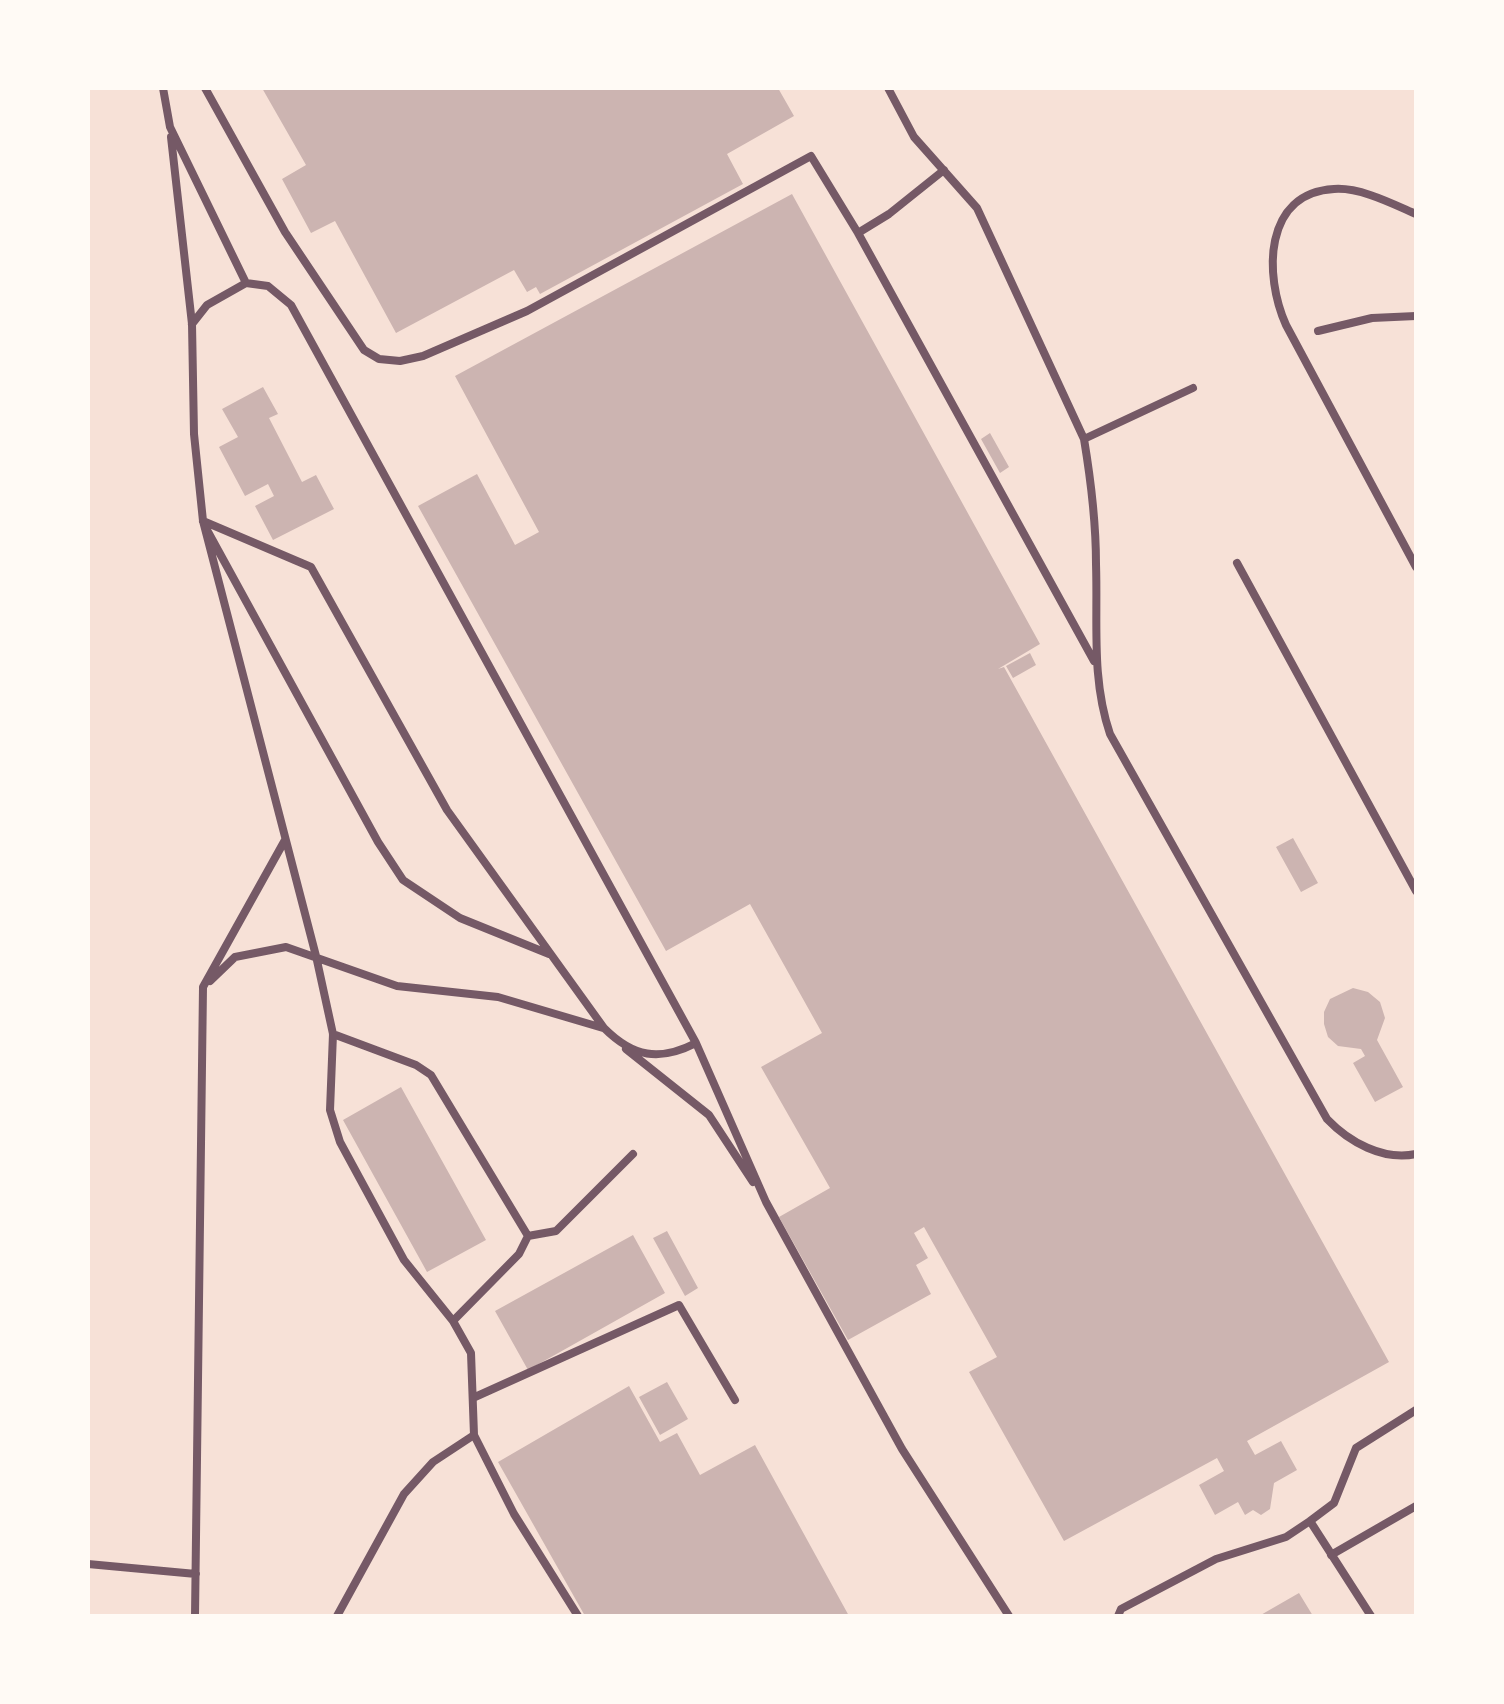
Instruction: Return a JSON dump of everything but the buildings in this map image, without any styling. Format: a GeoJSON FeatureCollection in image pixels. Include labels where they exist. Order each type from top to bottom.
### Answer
{"type":"FeatureCollection","features":[{"type":"Feature","properties":{"kind":"lane"},"geometry":{"type":"LineString","coordinates":[[162,88],[170,127],[192,324],[194,434],[203,522],[333,1034],[330,1110],[340,1142],[404,1260],[453,1321],[471,1353],[474,1435],[514,1514],[578,1616]]}},
{"type":"Feature","properties":{"kind":"lane"},"geometry":{"type":"LineString","coordinates":[[205,88],[285,232],[364,350],[380,359],[400,361],[422,356],[527,311],[811,156],[858,233],[1096,664]]}},
{"type":"Feature","properties":{"kind":"lane"},"geometry":{"type":"LineString","coordinates":[[888,88],[914,138],[978,208],[1084,439],[1096,563],[1098,692],[1110,734],[1326,1119],[1374,1150],[1394,1155],[1416,1154]]}},
{"type":"Feature","properties":{"kind":"lane"},"geometry":{"type":"LineString","coordinates":[[170,127],[246,283]]}},
{"type":"Feature","properties":{"kind":"lane"},"geometry":{"type":"LineString","coordinates":[[858,233],[944,170]]}},
{"type":"Feature","properties":{"kind":"lane"},"geometry":{"type":"LineString","coordinates":[[1416,214],[1336,188],[1306,196],[1290,208],[1281,222],[1271,257],[1276,304],[1416,568]]}},
{"type":"Feature","properties":{"kind":"lane"},"geometry":{"type":"LineString","coordinates":[[192,324],[207,305],[246,283],[268,286],[291,305],[696,1043],[766,1202]]}},
{"type":"Feature","properties":{"kind":"lane"},"geometry":{"type":"LineString","coordinates":[[1318,331],[1372,318],[1416,316]]}},
{"type":"Feature","properties":{"kind":"lane"},"geometry":{"type":"LineString","coordinates":[[1084,439],[1193,388]]}},
{"type":"Feature","properties":{"kind":"lane"},"geometry":{"type":"LineString","coordinates":[[203,522],[378,842],[403,880],[460,918],[550,955]]}},
{"type":"Feature","properties":{"kind":"lane"},"geometry":{"type":"LineString","coordinates":[[203,522],[311,567],[447,810],[550,955],[604,1028],[709,1116],[766,1202],[902,1449],[1009,1616]]}},
{"type":"Feature","properties":{"kind":"lane"},"geometry":{"type":"LineString","coordinates":[[1237,563],[1416,891]]}},
{"type":"Feature","properties":{"kind":"lane"},"geometry":{"type":"LineString","coordinates":[[196,1616],[203,987],[285,840]]}},
{"type":"Feature","properties":{"kind":"lane"},"geometry":{"type":"LineString","coordinates":[[203,987],[236,957],[286,947],[398,986],[498,996],[604,1028]]}},
{"type":"Feature","properties":{"kind":"lane"},"geometry":{"type":"LineString","coordinates":[[333,1034],[416,1064],[431,1075],[528,1236]]}},
{"type":"Feature","properties":{"kind":"lane"},"geometry":{"type":"LineString","coordinates":[[622,1046],[651,1055],[676,1053],[696,1043]]}},
{"type":"Feature","properties":{"kind":"lane"},"geometry":{"type":"LineString","coordinates":[[528,1236],[556,1231],[633,1154]]}},
{"type":"Feature","properties":{"kind":"lane"},"geometry":{"type":"LineString","coordinates":[[453,1321],[520,1254],[528,1236]]}},
{"type":"Feature","properties":{"kind":"lane"},"geometry":{"type":"LineString","coordinates":[[475,1397],[679,1305],[735,1400]]}},
{"type":"Feature","properties":{"kind":"lane"},"geometry":{"type":"LineString","coordinates":[[1118,1616],[1121,1610],[1216,1559],[1286,1537],[1334,1503],[1356,1448],[1416,1410]]}},
{"type":"Feature","properties":{"kind":"lane"},"geometry":{"type":"LineString","coordinates":[[338,1616],[404,1494],[433,1462],[474,1435]]}},
{"type":"Feature","properties":{"kind":"lane"},"geometry":{"type":"LineString","coordinates":[[1331,1555],[1416,1506]]}},
{"type":"Feature","properties":{"kind":"lane"},"geometry":{"type":"LineString","coordinates":[[1310,1520],[1371,1616]]}},
{"type":"Feature","properties":{"kind":"lane"},"geometry":{"type":"LineString","coordinates":[[88,1564],[196,1574]]}}]}
